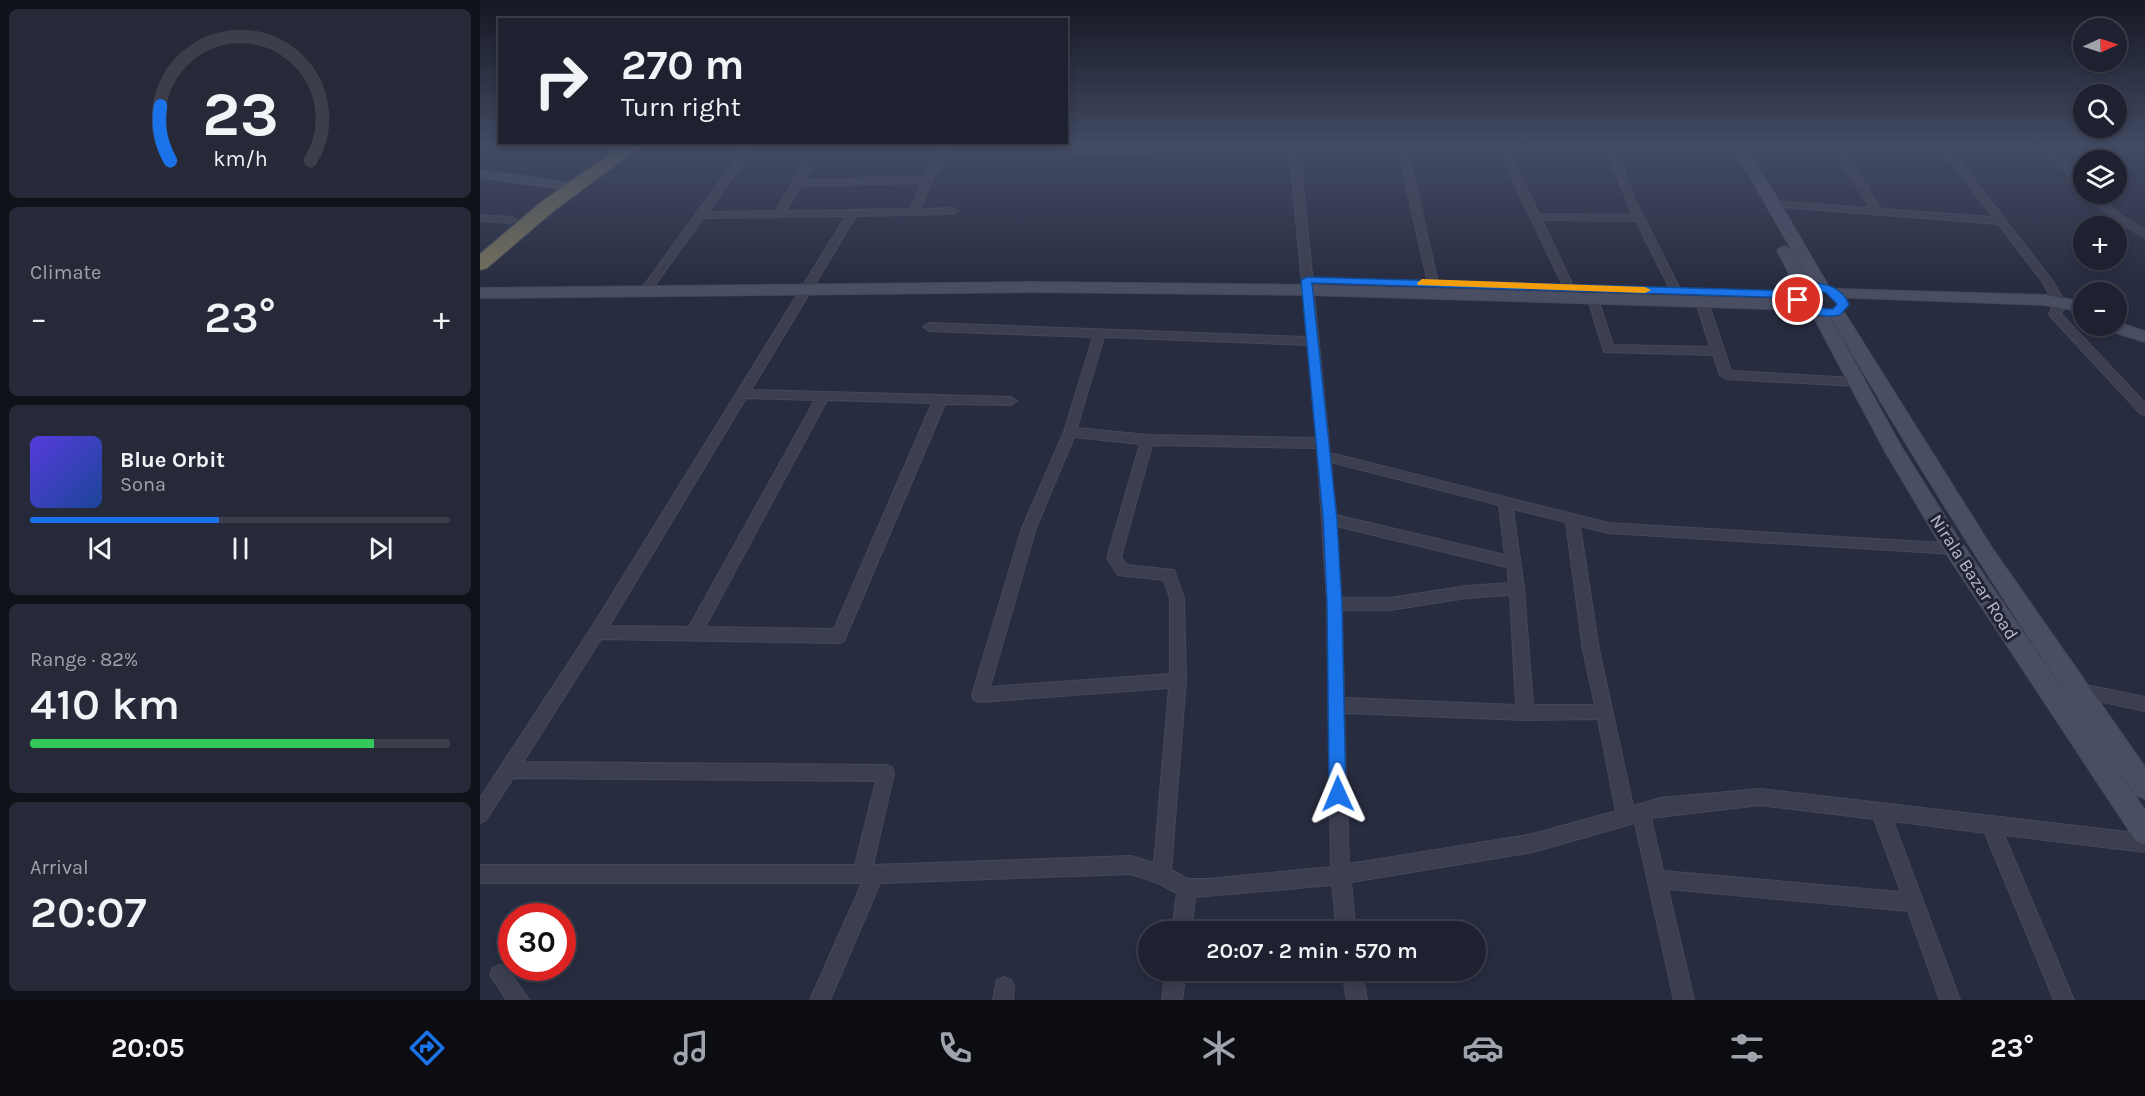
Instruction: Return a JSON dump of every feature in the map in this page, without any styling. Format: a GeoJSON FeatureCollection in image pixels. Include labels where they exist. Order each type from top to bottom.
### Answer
{"type":"FeatureCollection","features":[{"type":"Feature","properties":{"kind":"highway"},"geometry":{"type":"LineString","coordinates":[[480,244],[511,220],[557,192]]}},
{"type":"Feature","properties":{"kind":"highway"},"geometry":{"type":"LineString","coordinates":[[480,264],[560,192]]}},
{"type":"Feature","properties":{"kind":"street"},"geometry":{"type":"LineString","coordinates":[[649,285],[717,192]]}},
{"type":"Feature","properties":{"kind":"street"},"geometry":{"type":"LineString","coordinates":[[780,213],[793,192]]}},
{"type":"Feature","properties":{"kind":"street"},"geometry":{"type":"LineString","coordinates":[[915,211],[922,192]]}},
{"type":"Feature","properties":{"kind":"street"},"geometry":{"type":"LineString","coordinates":[[1298,192],[1330,519],[1335,604],[1339,875],[1345,921]]}},
{"type":"Feature","properties":{"kind":"street"},"geometry":{"type":"LineString","coordinates":[[1412,192],[1432,283]]}},
{"type":"Feature","properties":{"kind":"street"},"geometry":{"type":"LineString","coordinates":[[1523,192],[1569,288]]}},
{"type":"Feature","properties":{"kind":"street"},"geometry":{"type":"LineString","coordinates":[[1628,192],[1676,291]]}},
{"type":"Feature","properties":{"kind":"street"},"geometry":{"type":"LineString","coordinates":[[1755,192],[1820,302]]}},
{"type":"Feature","properties":{"kind":"street"},"geometry":{"type":"LineString","coordinates":[[1764,192],[1821,287],[1820,302]]}},
{"type":"Feature","properties":{"kind":"street"},"geometry":{"type":"LineString","coordinates":[[1865,192],[1878,213]]}},
{"type":"Feature","properties":{"kind":"street"},"geometry":{"type":"LineString","coordinates":[[1978,192],[2047,280],[2057,309],[2145,411]]}},
{"type":"Feature","properties":{"kind":"street"},"geometry":{"type":"LineString","coordinates":[[1771,204],[2001,221]]}},
{"type":"Feature","properties":{"kind":"street"},"geometry":{"type":"LineString","coordinates":[[2104,204],[2145,234]]}},
{"type":"Feature","properties":{"kind":"street"},"geometry":{"type":"LineString","coordinates":[[700,215],[953,211]]}},
{"type":"Feature","properties":{"kind":"street"},"geometry":{"type":"LineString","coordinates":[[480,814],[597,632],[853,212]]}},
{"type":"Feature","properties":{"kind":"street"},"geometry":{"type":"LineString","coordinates":[[1536,217],[1639,218]]}},
{"type":"Feature","properties":{"kind":"street"},"geometry":{"type":"LineString","coordinates":[[480,218],[511,220]]}},
{"type":"Feature","properties":{"kind":"street"},"geometry":{"type":"LineString","coordinates":[[2131,226],[2145,227]]}},
{"type":"Feature","properties":{"kind":"street"},"geometry":{"type":"LineString","coordinates":[[480,282],[649,285]]}},
{"type":"Feature","properties":{"kind":"street"},"geometry":{"type":"LineString","coordinates":[[480,293],[649,285],[810,282],[1030,286],[1432,283],[1676,291],[1820,302]]}},
{"type":"Feature","properties":{"kind":"street"},"geometry":{"type":"LineString","coordinates":[[1307,285],[1593,299],[2073,308]]}},
{"type":"Feature","properties":{"kind":"street"},"geometry":{"type":"LineString","coordinates":[[1593,299],[1608,349],[1717,351]]}},
{"type":"Feature","properties":{"kind":"street"},"geometry":{"type":"LineString","coordinates":[[1702,302],[1726,375],[1856,382]]}},
{"type":"Feature","properties":{"kind":"street","name":"Nirala Bazar Road"},"geometry":{"type":"LineString","coordinates":[[1820,302],[1856,382],[1922,499],[2145,832]]}},
{"type":"Feature","properties":{"kind":"street","name":"Nirala Bazar Road"},"geometry":{"type":"LineString","coordinates":[[1820,302],[2074,689],[2145,787]]}},
{"type":"Feature","properties":{"kind":"street"},"geometry":{"type":"LineString","coordinates":[[2057,309],[2073,315]]}},
{"type":"Feature","properties":{"kind":"street"},"geometry":{"type":"LineString","coordinates":[[2127,319],[2145,325]]}},
{"type":"Feature","properties":{"kind":"street"},"geometry":{"type":"LineString","coordinates":[[929,327],[1314,341]]}},
{"type":"Feature","properties":{"kind":"street"},"geometry":{"type":"LineString","coordinates":[[2127,331],[2145,337]]}},
{"type":"Feature","properties":{"kind":"street"},"geometry":{"type":"LineString","coordinates":[[1100,333],[1070,432],[1029,528],[980,694],[1178,680]]}},
{"type":"Feature","properties":{"kind":"street"},"geometry":{"type":"LineString","coordinates":[[741,394],[1011,401]]}},
{"type":"Feature","properties":{"kind":"street"},"geometry":{"type":"LineString","coordinates":[[694,633],[823,396]]}},
{"type":"Feature","properties":{"kind":"street"},"geometry":{"type":"LineString","coordinates":[[597,632],[839,636],[940,400]]}},
{"type":"Feature","properties":{"kind":"street"},"geometry":{"type":"LineString","coordinates":[[1070,432],[1147,440],[1324,450],[1505,502],[1609,528],[1954,548]]}},
{"type":"Feature","properties":{"kind":"street"},"geometry":{"type":"LineString","coordinates":[[1147,440],[1114,558],[1123,571],[1169,574],[1177,598],[1178,680],[1162,875]]}},
{"type":"Feature","properties":{"kind":"street"},"geometry":{"type":"LineString","coordinates":[[1505,502],[1517,589],[1525,713]]}},
{"type":"Feature","properties":{"kind":"street"},"geometry":{"type":"LineString","coordinates":[[1330,519],[1514,563]]}},
{"type":"Feature","properties":{"kind":"street"},"geometry":{"type":"LineString","coordinates":[[1572,519],[1591,650],[1604,712],[1656,879],[1684,1000]]}},
{"type":"Feature","properties":{"kind":"street"},"geometry":{"type":"LineString","coordinates":[[1335,604],[1390,604],[1467,592],[1517,589]]}},
{"type":"Feature","properties":{"kind":"street"},"geometry":{"type":"LineString","coordinates":[[2074,689],[2145,704]]}},
{"type":"Feature","properties":{"kind":"street"},"geometry":{"type":"LineString","coordinates":[[1335,705],[1525,713],[1604,712]]}},
{"type":"Feature","properties":{"kind":"street"},"geometry":{"type":"LineString","coordinates":[[508,770],[886,773],[868,874],[820,1000]]}},
{"type":"Feature","properties":{"kind":"street"},"geometry":{"type":"LineString","coordinates":[[480,874],[868,874],[1131,865],[1162,875],[1187,888],[1339,875],[1533,843],[1660,807],[1760,797],[2145,843]]}},
{"type":"Feature","properties":{"kind":"street"},"geometry":{"type":"LineString","coordinates":[[1880,811],[1950,1000]]}},
{"type":"Feature","properties":{"kind":"street"},"geometry":{"type":"LineString","coordinates":[[1991,826],[2064,1000]]}},
{"type":"Feature","properties":{"kind":"street"},"geometry":{"type":"LineString","coordinates":[[1656,879],[1914,902]]}},
{"type":"Feature","properties":{"kind":"street"},"geometry":{"type":"LineString","coordinates":[[1182,921],[1187,888]]}},
{"type":"Feature","properties":{"kind":"street"},"geometry":{"type":"LineString","coordinates":[[505,981],[519,1000]]}},
{"type":"Feature","properties":{"kind":"street"},"geometry":{"type":"LineString","coordinates":[[1172,1000],[1175,981]]}},
{"type":"Feature","properties":{"kind":"street"},"geometry":{"type":"LineString","coordinates":[[1354,981],[1357,1000]]}},
{"type":"Feature","properties":{"kind":"slow traffic"},"geometry":{"type":"LineString","coordinates":[[1422,283],[1645,290]]}},
{"type":"Feature","properties":{"kind":"route"},"geometry":{"type":"LineString","coordinates":[[1338,794],[1335,604],[1330,519],[1317,364],[1307,280],[1797,295],[1799,290],[1812,286],[1837,294],[1842,299],[1843,305],[1836,312],[1828,313],[1810,309],[1798,300]]}}]}
